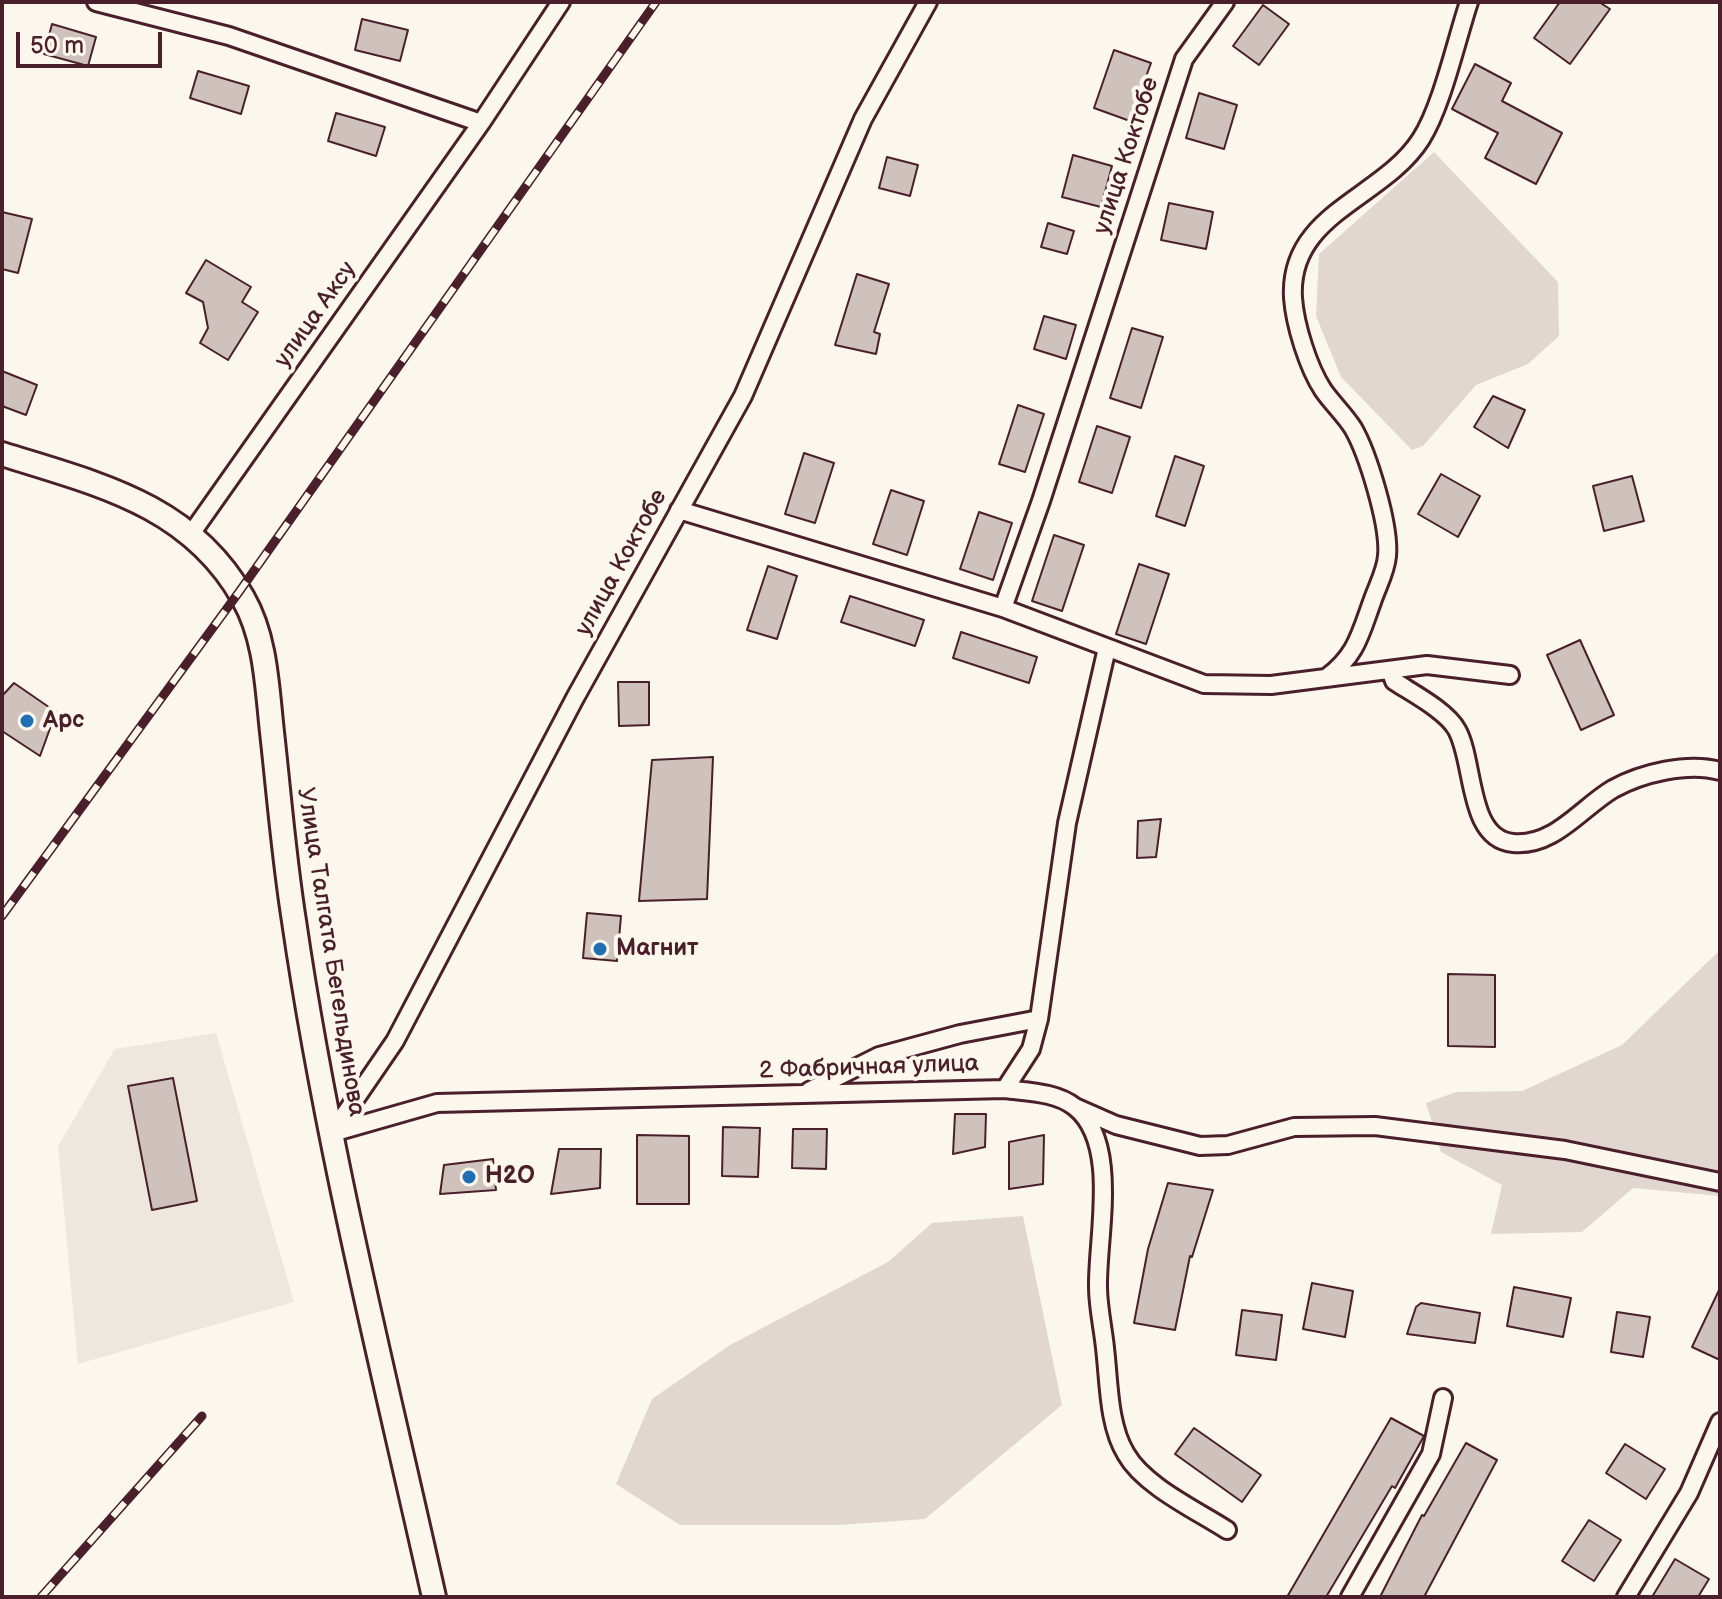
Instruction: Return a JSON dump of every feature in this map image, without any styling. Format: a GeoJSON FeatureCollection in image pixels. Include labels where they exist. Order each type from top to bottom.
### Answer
{"type":"FeatureCollection","features":[{"type":"Feature","properties":{"kind":"street"},"geometry":{"type":"LineString","coordinates":[[96,2],[229,36],[481,123]]}},
{"type":"Feature","properties":{"kind":"street","name":"улица Аксу"},"geometry":{"type":"LineString","coordinates":[[191,534],[481,123],[561,2]]}},
{"type":"Feature","properties":{"kind":"street","name":"улица Коктобе"},"geometry":{"type":"LineString","coordinates":[[332,1133],[395,1041],[575,698],[743,396],[863,119],[928,2]]}},
{"type":"Feature","properties":{"kind":"street","name":"улица Коктобе"},"geometry":{"type":"LineString","coordinates":[[1003,608],[1041,501],[1184,59],[1225,2]]}},
{"type":"Feature","properties":{"kind":"street"},"geometry":{"type":"LineString","coordinates":[[1325,679],[1347,660],[1359,642],[1387,559],[1388,536],[1382,507],[1354,430],[1310,369],[1293,300],[1294,269],[1319,227],[1399,164],[1420,141],[1432,117],[1469,2]]}},
{"type":"Feature","properties":{"kind":"street","name":"Улица Талгата Бегельдинова"},"geometry":{"type":"LineString","coordinates":[[2,454],[124,493],[160,511],[191,534],[219,563],[244,599],[263,653],[294,921],[332,1133],[434,1597]]}},
{"type":"Feature","properties":{"kind":"street"},"geometry":{"type":"LineString","coordinates":[[679,510],[1003,608],[1204,684],[1271,685],[1427,665],[1510,675]]}},
{"type":"Feature","properties":{"kind":"street","name":"2 Фабричная улица"},"geometry":{"type":"LineString","coordinates":[[332,1133],[437,1103],[1005,1089],[1031,1049],[1039,1019],[1067,823],[1107,648]]}},
{"type":"Feature","properties":{"kind":"street"},"geometry":{"type":"LineString","coordinates":[[1391,672],[1394,681],[1456,726],[1467,751],[1482,822],[1492,836],[1510,843],[1532,843],[1561,829],[1614,789],[1666,769],[1720,771]]}},
{"type":"Feature","properties":{"kind":"street"},"geometry":{"type":"LineString","coordinates":[[803,1094],[879,1056],[960,1034],[1039,1019]]}},
{"type":"Feature","properties":{"kind":"street"},"geometry":{"type":"LineString","coordinates":[[1005,1089],[1059,1098],[1116,1125],[1200,1146],[1228,1145],[1294,1127],[1375,1126],[1565,1150],[1720,1182]]}},
{"type":"Feature","properties":{"kind":"street"},"geometry":{"type":"LineString","coordinates":[[1075,1107],[1085,1118],[1099,1147],[1103,1179],[1098,1288],[1113,1417],[1124,1451],[1138,1472],[1227,1530]]}},
{"type":"Feature","properties":{"kind":"street"},"geometry":{"type":"LineString","coordinates":[[1350,1597],[1431,1454],[1443,1398]]}},
{"type":"Feature","properties":{"kind":"street"},"geometry":{"type":"LineString","coordinates":[[1626,1597],[1689,1493],[1720,1422]]}},
{"type":"Feature","properties":{"kind":"shaded area"},"geometry":{"type":"Polygon","coordinates":[[[1434,152],[1558,282],[1559,336],[1528,364],[1476,385],[1423,446],[1412,450],[1341,377],[1316,316],[1319,254],[1434,152]]]}},
{"type":"Feature","properties":{"kind":"shaded area"},"geometry":{"type":"Polygon","coordinates":[[[1720,950],[1720,1196],[1633,1188],[1582,1232],[1491,1234],[1502,1185],[1441,1152],[1426,1103],[1456,1092],[1522,1091],[1622,1045],[1720,950]]]}},
{"type":"Feature","properties":{"kind":"shaded area"},"geometry":{"type":"Polygon","coordinates":[[[216,1033],[294,1302],[78,1364],[58,1146],[115,1049],[216,1033]]]}},
{"type":"Feature","properties":{"kind":"shaded area"},"geometry":{"type":"Polygon","coordinates":[[[1023,1216],[1062,1405],[925,1519],[839,1525],[680,1525],[616,1484],[652,1399],[730,1345],[888,1262],[932,1223],[1023,1216]]]}},
{"type":"Feature","properties":{"kind":"building"},"geometry":{"type":"Polygon","coordinates":[[[1560,2],[1599,2],[1610,9],[1570,64],[1534,38],[1560,2]]]}},
{"type":"Feature","properties":{"kind":"building"},"geometry":{"type":"Polygon","coordinates":[[[1263,5],[1289,24],[1259,65],[1233,46],[1263,5]]]}},
{"type":"Feature","properties":{"kind":"building"},"geometry":{"type":"Polygon","coordinates":[[[362,19],[408,30],[400,61],[355,50],[362,19]]]}},
{"type":"Feature","properties":{"kind":"building"},"geometry":{"type":"Polygon","coordinates":[[[52,24],[96,37],[88,66],[44,54],[52,24]]]}},
{"type":"Feature","properties":{"kind":"building"},"geometry":{"type":"Polygon","coordinates":[[[1114,50],[1151,63],[1130,121],[1094,108],[1114,50]]]}},
{"type":"Feature","properties":{"kind":"building"},"geometry":{"type":"Polygon","coordinates":[[[1475,64],[1511,83],[1502,101],[1562,133],[1536,184],[1485,158],[1498,133],[1452,109],[1475,64]]]}},
{"type":"Feature","properties":{"kind":"building"},"geometry":{"type":"Polygon","coordinates":[[[198,71],[249,86],[241,114],[190,98],[198,71]]]}},
{"type":"Feature","properties":{"kind":"building"},"geometry":{"type":"Polygon","coordinates":[[[1199,93],[1237,105],[1224,149],[1186,138],[1199,93]]]}},
{"type":"Feature","properties":{"kind":"building"},"geometry":{"type":"Polygon","coordinates":[[[336,113],[385,127],[376,156],[328,141],[336,113]]]}},
{"type":"Feature","properties":{"kind":"building"},"geometry":{"type":"Polygon","coordinates":[[[1073,155],[1112,166],[1101,207],[1062,197],[1073,155]]]}},
{"type":"Feature","properties":{"kind":"building"},"geometry":{"type":"Polygon","coordinates":[[[887,157],[918,165],[910,196],[879,188],[887,157]]]}},
{"type":"Feature","properties":{"kind":"building"},"geometry":{"type":"Polygon","coordinates":[[[1169,203],[1213,212],[1206,249],[1161,240],[1169,203]]]}},
{"type":"Feature","properties":{"kind":"building"},"geometry":{"type":"Polygon","coordinates":[[[2,212],[32,219],[18,273],[2,269],[2,212]]]}},
{"type":"Feature","properties":{"kind":"building"},"geometry":{"type":"Polygon","coordinates":[[[1048,223],[1074,231],[1067,254],[1041,247],[1048,223]]]}},
{"type":"Feature","properties":{"kind":"building"},"geometry":{"type":"Polygon","coordinates":[[[206,260],[251,287],[242,302],[258,312],[228,360],[200,343],[208,328],[203,302],[186,293],[206,260]]]}},
{"type":"Feature","properties":{"kind":"building"},"geometry":{"type":"Polygon","coordinates":[[[857,274],[889,284],[874,332],[880,334],[876,354],[835,345],[857,274]]]}},
{"type":"Feature","properties":{"kind":"building"},"geometry":{"type":"Polygon","coordinates":[[[1044,316],[1076,325],[1066,359],[1034,349],[1044,316]]]}},
{"type":"Feature","properties":{"kind":"building"},"geometry":{"type":"Polygon","coordinates":[[[1132,328],[1163,337],[1141,408],[1110,398],[1132,328]]]}},
{"type":"Feature","properties":{"kind":"building"},"geometry":{"type":"Polygon","coordinates":[[[2,371],[37,385],[26,415],[2,406],[2,371]]]}},
{"type":"Feature","properties":{"kind":"building"},"geometry":{"type":"Polygon","coordinates":[[[1493,396],[1525,410],[1508,448],[1474,427],[1493,396]]]}},
{"type":"Feature","properties":{"kind":"building"},"geometry":{"type":"Polygon","coordinates":[[[1018,405],[1044,414],[1025,472],[999,464],[1018,405]]]}},
{"type":"Feature","properties":{"kind":"building"},"geometry":{"type":"Polygon","coordinates":[[[1097,426],[1130,437],[1112,493],[1079,482],[1097,426]]]}},
{"type":"Feature","properties":{"kind":"building"},"geometry":{"type":"Polygon","coordinates":[[[804,453],[834,463],[815,523],[785,514],[804,453]]]}},
{"type":"Feature","properties":{"kind":"building"},"geometry":{"type":"Polygon","coordinates":[[[1175,456],[1204,466],[1185,526],[1156,516],[1175,456]]]}},
{"type":"Feature","properties":{"kind":"building"},"geometry":{"type":"Polygon","coordinates":[[[1441,474],[1480,496],[1458,537],[1418,514],[1441,474]]]}},
{"type":"Feature","properties":{"kind":"building"},"geometry":{"type":"Polygon","coordinates":[[[1632,476],[1644,521],[1604,531],[1593,486],[1632,476]]]}},
{"type":"Feature","properties":{"kind":"building"},"geometry":{"type":"Polygon","coordinates":[[[891,490],[924,501],[907,555],[873,544],[891,490]]]}},
{"type":"Feature","properties":{"kind":"building"},"geometry":{"type":"Polygon","coordinates":[[[979,512],[1012,523],[993,580],[960,569],[979,512]]]}},
{"type":"Feature","properties":{"kind":"building"},"geometry":{"type":"Polygon","coordinates":[[[1054,535],[1084,545],[1062,611],[1032,601],[1054,535]]]}},
{"type":"Feature","properties":{"kind":"building"},"geometry":{"type":"Polygon","coordinates":[[[1139,564],[1169,574],[1146,644],[1116,634],[1139,564]]]}},
{"type":"Feature","properties":{"kind":"building"},"geometry":{"type":"Polygon","coordinates":[[[768,566],[797,576],[777,639],[747,630],[768,566]]]}},
{"type":"Feature","properties":{"kind":"building"},"geometry":{"type":"Polygon","coordinates":[[[850,596],[924,620],[915,646],[841,622],[850,596]]]}},
{"type":"Feature","properties":{"kind":"building"},"geometry":{"type":"Polygon","coordinates":[[[961,632],[1037,657],[1029,683],[953,658],[961,632]]]}},
{"type":"Feature","properties":{"kind":"building"},"geometry":{"type":"Polygon","coordinates":[[[1580,640],[1614,715],[1581,730],[1547,655],[1580,640]]]}},
{"type":"Feature","properties":{"kind":"building"},"geometry":{"type":"Polygon","coordinates":[[[618,682],[649,682],[649,725],[619,726],[618,682]]]}},
{"type":"Feature","properties":{"kind":"building","name":"Арс"},"geometry":{"type":"Polygon","coordinates":[[[14,683],[56,712],[40,756],[2,731],[2,696],[14,683]]]}},
{"type":"Feature","properties":{"kind":"building"},"geometry":{"type":"Polygon","coordinates":[[[713,757],[707,899],[639,901],[652,760],[713,757]]]}},
{"type":"Feature","properties":{"kind":"building"},"geometry":{"type":"Polygon","coordinates":[[[1161,819],[1156,857],[1137,858],[1138,821],[1161,819]]]}},
{"type":"Feature","properties":{"kind":"building"},"geometry":{"type":"Polygon","coordinates":[[[587,913],[621,916],[617,961],[583,958],[587,913]]]}},
{"type":"Feature","properties":{"kind":"building"},"geometry":{"type":"Polygon","coordinates":[[[1448,974],[1495,975],[1495,1047],[1448,1046],[1448,974]]]}},
{"type":"Feature","properties":{"kind":"building"},"geometry":{"type":"Polygon","coordinates":[[[173,1078],[197,1201],[152,1210],[128,1086],[173,1078]]]}},
{"type":"Feature","properties":{"kind":"building"},"geometry":{"type":"Polygon","coordinates":[[[955,1114],[986,1114],[985,1147],[953,1154],[955,1114]]]}},
{"type":"Feature","properties":{"kind":"building"},"geometry":{"type":"Polygon","coordinates":[[[723,1127],[760,1128],[758,1177],[722,1176],[723,1127]]]}},
{"type":"Feature","properties":{"kind":"building"},"geometry":{"type":"Polygon","coordinates":[[[793,1129],[827,1129],[826,1169],[792,1168],[793,1129]]]}},
{"type":"Feature","properties":{"kind":"building"},"geometry":{"type":"Polygon","coordinates":[[[637,1135],[689,1136],[689,1204],[637,1204],[637,1135]]]}},
{"type":"Feature","properties":{"kind":"building"},"geometry":{"type":"Polygon","coordinates":[[[1044,1135],[1043,1184],[1009,1189],[1009,1142],[1044,1135]]]}},
{"type":"Feature","properties":{"kind":"building"},"geometry":{"type":"Polygon","coordinates":[[[559,1149],[601,1149],[600,1188],[551,1194],[559,1149]]]}},
{"type":"Feature","properties":{"kind":"building","name":"H2O"},"geometry":{"type":"Polygon","coordinates":[[[493,1159],[496,1190],[440,1194],[444,1165],[493,1159]]]}},
{"type":"Feature","properties":{"kind":"building"},"geometry":{"type":"Polygon","coordinates":[[[1168,1183],[1213,1190],[1190,1256],[1175,1330],[1134,1323],[1148,1249],[1168,1183]]]}},
{"type":"Feature","properties":{"kind":"building"},"geometry":{"type":"Polygon","coordinates":[[[1312,1283],[1353,1291],[1345,1337],[1303,1329],[1312,1283]]]}},
{"type":"Feature","properties":{"kind":"building"},"geometry":{"type":"Polygon","coordinates":[[[1514,1287],[1571,1298],[1563,1337],[1507,1326],[1514,1287]]]}},
{"type":"Feature","properties":{"kind":"building"},"geometry":{"type":"Polygon","coordinates":[[[1720,1288],[1720,1360],[1692,1347],[1720,1288]]]}},
{"type":"Feature","properties":{"kind":"building"},"geometry":{"type":"Polygon","coordinates":[[[1421,1303],[1480,1313],[1475,1343],[1407,1334],[1416,1307],[1421,1303]]]}},
{"type":"Feature","properties":{"kind":"building"},"geometry":{"type":"Polygon","coordinates":[[[1242,1310],[1282,1315],[1276,1360],[1236,1355],[1242,1310]]]}},
{"type":"Feature","properties":{"kind":"building"},"geometry":{"type":"Polygon","coordinates":[[[1617,1312],[1650,1317],[1643,1357],[1611,1352],[1617,1312]]]}},
{"type":"Feature","properties":{"kind":"building"},"geometry":{"type":"Polygon","coordinates":[[[1391,1418],[1424,1436],[1395,1488],[1392,1486],[1326,1597],[1287,1597],[1391,1418]]]}},
{"type":"Feature","properties":{"kind":"building"},"geometry":{"type":"Polygon","coordinates":[[[1194,1428],[1261,1475],[1242,1502],[1175,1454],[1194,1428]]]}},
{"type":"Feature","properties":{"kind":"building"},"geometry":{"type":"Polygon","coordinates":[[[1466,1443],[1497,1460],[1424,1597],[1380,1597],[1422,1515],[1466,1443]]]}},
{"type":"Feature","properties":{"kind":"building"},"geometry":{"type":"Polygon","coordinates":[[[1625,1444],[1665,1469],[1646,1499],[1606,1473],[1625,1444]]]}},
{"type":"Feature","properties":{"kind":"building"},"geometry":{"type":"Polygon","coordinates":[[[1589,1520],[1621,1540],[1594,1581],[1562,1561],[1589,1520]]]}},
{"type":"Feature","properties":{"kind":"building"},"geometry":{"type":"Polygon","coordinates":[[[1675,1559],[1709,1579],[1698,1597],[1652,1597],[1675,1559]]]}},
{"type":"Feature","properties":{"kind":"railway"},"geometry":{"type":"LineString","coordinates":[[2,916],[239,592],[656,2]]}},
{"type":"Feature","properties":{"kind":"railway"},"geometry":{"type":"LineString","coordinates":[[41,1597],[202,1416]]}},
{"type":"Feature","properties":{"kind":"place","name":"Арс"},"geometry":{"type":"Point","coordinates":[27,721]}},
{"type":"Feature","properties":{"kind":"place","name":"Магнит"},"geometry":{"type":"Point","coordinates":[600,949]}},
{"type":"Feature","properties":{"kind":"place","name":"H2O"},"geometry":{"type":"Point","coordinates":[469,1177]}}]}
